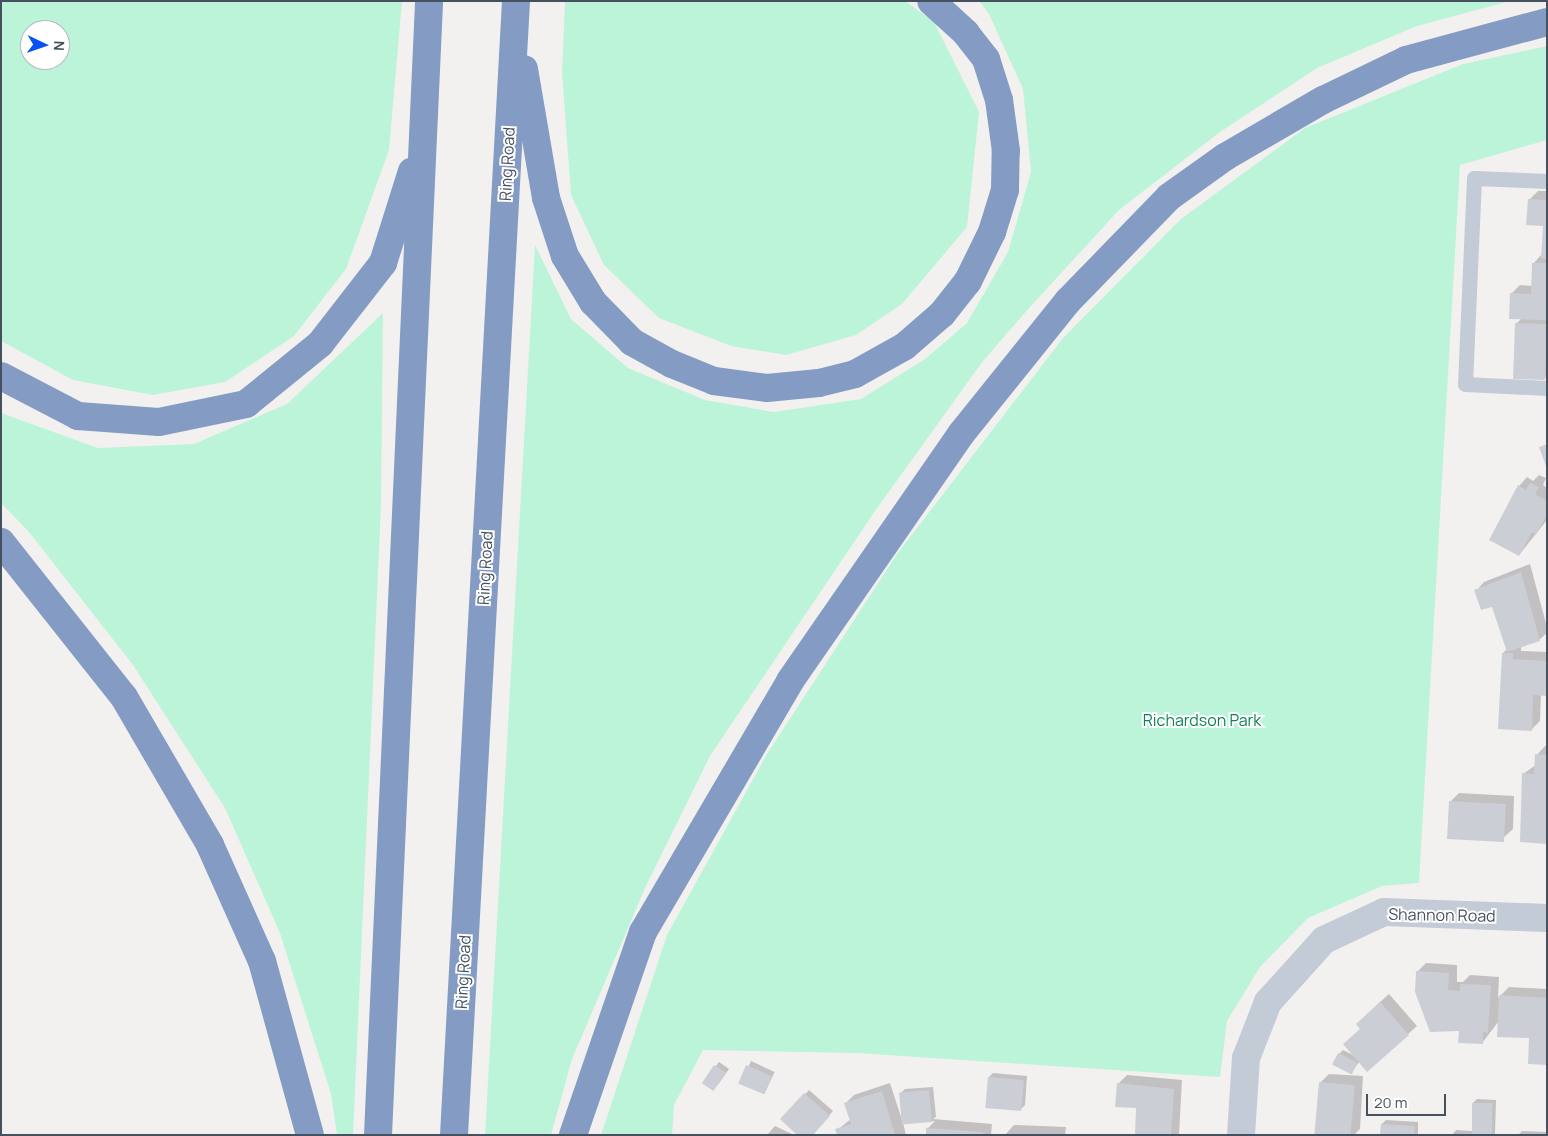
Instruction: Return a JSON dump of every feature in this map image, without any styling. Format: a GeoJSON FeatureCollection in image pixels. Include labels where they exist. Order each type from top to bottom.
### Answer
{"type":"FeatureCollection","features":[{"type":"Feature","properties":{"kind":"highway"},"geometry":{"type":"LineString","coordinates":[[378,1135],[429,1]]}},
{"type":"Feature","properties":{"kind":"highway"},"geometry":{"type":"LineString","coordinates":[[516,11],[546,198],[565,256],[592,302],[632,342],[672,364],[714,381],[767,388],[819,383],[855,374],[905,346],[942,314],[968,281],[992,232],[1005,190],[1006,151],[999,100],[986,58],[966,33],[930,1]]}},
{"type":"Feature","properties":{"kind":"highway","name":"Ring Road"},"geometry":{"type":"LineString","coordinates":[[454,1135],[516,11]]}},
{"type":"Feature","properties":{"kind":"highway"},"geometry":{"type":"LineString","coordinates":[[573,1135],[644,932],[785,690],[961,434],[1068,301],[1169,197],[1225,157],[1315,104],[1406,60],[1547,22]]}},
{"type":"Feature","properties":{"kind":"highway"},"geometry":{"type":"LineString","coordinates":[[1,376],[78,416],[159,422],[246,404],[320,344],[383,263],[423,133]]}},
{"type":"Feature","properties":{"kind":"highway"},"geometry":{"type":"LineString","coordinates":[[1,542],[124,697],[210,845],[262,961],[310,1135]]}},
{"type":"Feature","properties":{"kind":"street","name":"Shannon Road"},"geometry":{"type":"LineString","coordinates":[[1241,1135],[1246,1058],[1268,1002],[1324,940],[1384,912],[1547,918]]}},
{"type":"Feature","properties":{"kind":"lane"},"geometry":{"type":"LineString","coordinates":[[1547,181],[1474,178],[1465,384],[1547,388]]}},
{"type":"Feature","properties":{"kind":"green space"},"geometry":{"type":"Polygon","coordinates":[[[1,1],[402,1],[389,150],[346,269],[294,336],[225,382],[153,395],[73,380],[1,341],[1,1]]]}},
{"type":"Feature","properties":{"kind":"green space"},"geometry":{"type":"Polygon","coordinates":[[[565,1],[905,1],[934,22],[979,112],[967,227],[902,304],[856,335],[786,355],[731,346],[659,318],[604,265],[571,195],[562,72],[565,1]]]}},
{"type":"Feature","properties":{"kind":"green space"},"geometry":{"type":"Polygon","coordinates":[[[979,1],[1510,1],[1417,26],[1317,68],[1220,132],[1119,210],[1030,307],[983,361],[875,511],[710,756],[646,886],[572,1059],[551,1135],[485,1135],[535,245],[571,319],[628,368],[705,400],[774,412],[861,399],[925,359],[967,323],[1008,252],[1031,172],[1023,89],[989,14],[979,1]]]}},
{"type":"Feature","properties":{"kind":"green space","name":"Richardson Park"},"geometry":{"type":"Polygon","coordinates":[[[1547,46],[1547,140],[1460,165],[1419,883],[1382,886],[1308,918],[1260,967],[1227,1021],[1220,1077],[857,1053],[703,1050],[674,1105],[672,1135],[601,1135],[667,935],[767,754],[897,554],[1063,338],[1181,219],[1305,128],[1463,64],[1547,46]]]}},
{"type":"Feature","properties":{"kind":"green space"},"geometry":{"type":"Polygon","coordinates":[[[383,313],[381,506],[353,1135],[337,1135],[331,1094],[280,933],[225,808],[133,665],[29,532],[1,503],[1,413],[98,448],[194,444],[287,404],[383,313]]]}},
{"type":"Feature","properties":{"kind":"building"},"geometry":{"type":"Polygon","coordinates":[[[1528,199],[1547,200],[1547,259],[1541,258],[1543,226],[1526,225],[1528,199]]]}},
{"type":"Feature","properties":{"kind":"building"},"geometry":{"type":"Polygon","coordinates":[[[1532,263],[1547,263],[1547,320],[1509,319],[1510,293],[1531,294],[1532,263]]]}},
{"type":"Feature","properties":{"kind":"building"},"geometry":{"type":"Polygon","coordinates":[[[1515,323],[1547,324],[1545,380],[1513,379],[1515,323]]]}},
{"type":"Feature","properties":{"kind":"building"},"geometry":{"type":"Polygon","coordinates":[[[1547,444],[1547,469],[1539,447],[1547,444]]]}},
{"type":"Feature","properties":{"kind":"building"},"geometry":{"type":"Polygon","coordinates":[[[1530,483],[1539,487],[1535,494],[1547,501],[1547,515],[1536,534],[1532,532],[1519,556],[1489,540],[1518,485],[1526,490],[1530,483]]]}},
{"type":"Feature","properties":{"kind":"building"},"geometry":{"type":"Polygon","coordinates":[[[1521,572],[1540,641],[1507,652],[1492,607],[1481,610],[1474,590],[1521,572]]]}},
{"type":"Feature","properties":{"kind":"building"},"geometry":{"type":"Polygon","coordinates":[[[1502,653],[1513,653],[1513,659],[1547,661],[1547,696],[1533,695],[1532,731],[1498,729],[1502,653]]]}},
{"type":"Feature","properties":{"kind":"building"},"geometry":{"type":"Polygon","coordinates":[[[1535,754],[1547,755],[1547,844],[1520,842],[1522,773],[1534,774],[1535,754]]]}},
{"type":"Feature","properties":{"kind":"building"},"geometry":{"type":"Polygon","coordinates":[[[1449,801],[1506,804],[1504,842],[1447,839],[1449,801]]]}},
{"type":"Feature","properties":{"kind":"building"},"geometry":{"type":"Polygon","coordinates":[[[1416,971],[1449,973],[1448,990],[1460,991],[1460,984],[1491,985],[1488,1033],[1483,1032],[1483,1044],[1458,1043],[1459,1031],[1430,1032],[1415,992],[1416,971]]]}},
{"type":"Feature","properties":{"kind":"building"},"geometry":{"type":"Polygon","coordinates":[[[1499,995],[1547,998],[1547,1065],[1528,1064],[1529,1038],[1497,1037],[1499,995]]]}},
{"type":"Feature","properties":{"kind":"building"},"geometry":{"type":"Polygon","coordinates":[[[1380,1002],[1409,1035],[1367,1072],[1343,1044],[1360,1029],[1356,1024],[1380,1002]]]}},
{"type":"Feature","properties":{"kind":"building"},"geometry":{"type":"Polygon","coordinates":[[[1338,1053],[1358,1063],[1352,1075],[1332,1065],[1338,1053]]]}},
{"type":"Feature","properties":{"kind":"building"},"geometry":{"type":"Polygon","coordinates":[[[714,1065],[726,1073],[713,1091],[702,1083],[714,1065]]]}},
{"type":"Feature","properties":{"kind":"building"},"geometry":{"type":"Polygon","coordinates":[[[746,1065],[772,1076],[764,1094],[738,1083],[746,1065]]]}},
{"type":"Feature","properties":{"kind":"building"},"geometry":{"type":"Polygon","coordinates":[[[988,1077],[1024,1080],[1021,1111],[985,1108],[988,1077]]]}},
{"type":"Feature","properties":{"kind":"building"},"geometry":{"type":"Polygon","coordinates":[[[1319,1082],[1355,1085],[1351,1135],[1314,1135],[1319,1082]]]}},
{"type":"Feature","properties":{"kind":"building"},"geometry":{"type":"Polygon","coordinates":[[[1117,1083],[1174,1089],[1171,1135],[1135,1135],[1136,1108],[1115,1107],[1117,1083]]]}},
{"type":"Feature","properties":{"kind":"building"},"geometry":{"type":"Polygon","coordinates":[[[929,1090],[932,1122],[902,1124],[899,1093],[929,1090]]]}},
{"type":"Feature","properties":{"kind":"building"},"geometry":{"type":"Polygon","coordinates":[[[882,1091],[895,1135],[837,1135],[835,1129],[851,1124],[844,1103],[882,1091]]]}},
{"type":"Feature","properties":{"kind":"building"},"geometry":{"type":"Polygon","coordinates":[[[804,1093],[830,1116],[813,1135],[797,1135],[780,1119],[804,1093]]]}},
{"type":"Feature","properties":{"kind":"building"},"geometry":{"type":"Polygon","coordinates":[[[1472,1103],[1492,1103],[1492,1135],[1472,1135],[1472,1103]]]}},
{"type":"Feature","properties":{"kind":"building"},"geometry":{"type":"Polygon","coordinates":[[[1381,1124],[1415,1126],[1414,1135],[1380,1135],[1381,1124]]]}},
{"type":"Feature","properties":{"kind":"building"},"geometry":{"type":"Polygon","coordinates":[[[926,1128],[983,1132],[983,1135],[926,1135],[926,1128]]]}}]}
